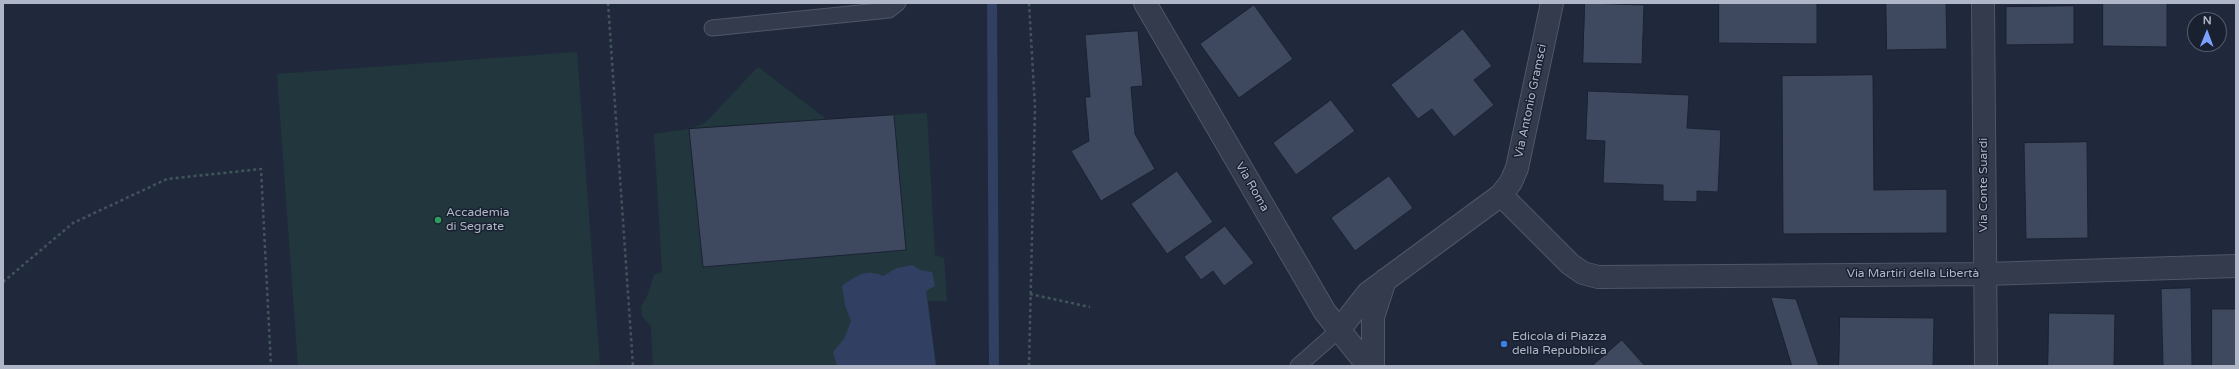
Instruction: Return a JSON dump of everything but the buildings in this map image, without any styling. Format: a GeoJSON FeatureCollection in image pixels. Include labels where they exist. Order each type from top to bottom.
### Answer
{"type":"FeatureCollection","features":[{"type":"Feature","properties":{"kind":"street","name":"Via Roma"},"geometry":{"type":"LineString","coordinates":[[1145,3],[1325,312],[1368,366]]}},
{"type":"Feature","properties":{"kind":"street","name":"Via Antonio Gramsci"},"geometry":{"type":"LineString","coordinates":[[1339,330],[1359,303],[1385,280],[1501,195],[1511,182],[1517,168],[1552,3]]}},
{"type":"Feature","properties":{"kind":"street","name":"Via Conte Suardi"},"geometry":{"type":"LineString","coordinates":[[1983,3],[1986,366]]}},
{"type":"Feature","properties":{"kind":"street","name":"Via Martiri della Libertà"},"geometry":{"type":"LineString","coordinates":[[1501,195],[1570,264],[1590,276],[1985,274],[2236,266]]}},
{"type":"Feature","properties":{"kind":"street"},"geometry":{"type":"LineString","coordinates":[[1373,366],[1373,318],[1385,280]]}},
{"type":"Feature","properties":{"kind":"lane"},"geometry":{"type":"LineString","coordinates":[[712,28],[889,10],[898,3]]}},
{"type":"Feature","properties":{"kind":"lane"},"geometry":{"type":"LineString","coordinates":[[1298,366],[1339,330]]}},
{"type":"Feature","properties":{"kind":"path"},"geometry":{"type":"LineString","coordinates":[[608,3],[633,366]]}},
{"type":"Feature","properties":{"kind":"path"},"geometry":{"type":"LineString","coordinates":[[1028,366],[1035,107],[1029,3]]}},
{"type":"Feature","properties":{"kind":"path"},"geometry":{"type":"LineString","coordinates":[[3,282],[73,223],[167,178],[261,169],[271,366]]}},
{"type":"Feature","properties":{"kind":"path"},"geometry":{"type":"LineString","coordinates":[[1030,294],[1090,307]]}},
{"type":"Feature","properties":{"kind":"green space","name":"Accademia di Segrate"},"geometry":{"type":"Polygon","coordinates":[[[577,52],[600,366],[298,366],[277,74],[577,52]]]}},
{"type":"Feature","properties":{"kind":"green space"},"geometry":{"type":"Polygon","coordinates":[[[758,67],[826,119],[927,113],[935,255],[944,258],[947,301],[928,301],[936,366],[653,366],[651,326],[642,316],[641,307],[648,294],[654,275],[662,272],[654,134],[689,129],[705,123],[758,67]]]}},
{"type":"Feature","properties":{"kind":"water"},"geometry":{"type":"Polygon","coordinates":[[[912,265],[920,270],[932,272],[935,286],[926,291],[936,366],[837,366],[833,352],[844,339],[851,321],[845,305],[842,286],[861,274],[872,273],[883,276],[897,268],[912,265]]]}},
{"type":"Feature","properties":{"kind":"waterway"},"geometry":{"type":"LineString","coordinates":[[992,3],[994,366]]}},
{"type":"Feature","properties":{"kind":"place","name":"Accademia di Segrate"},"geometry":{"type":"Point","coordinates":[438,220]}},
{"type":"Feature","properties":{"kind":"place","name":"Edicola di Piazza della Repubblica"},"geometry":{"type":"Point","coordinates":[1504,344]}}]}
